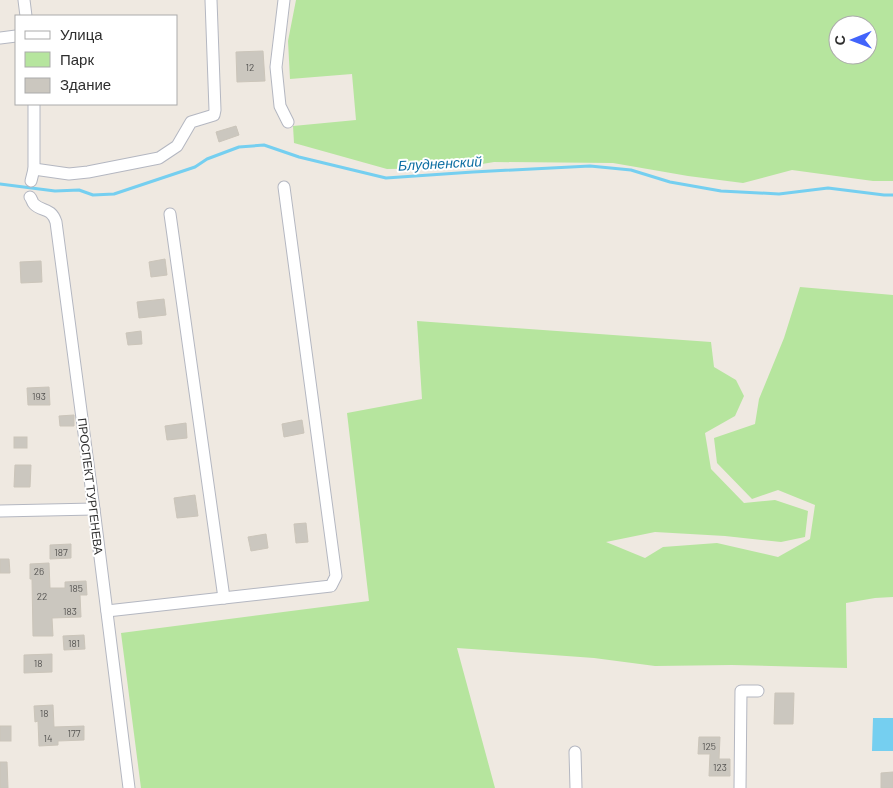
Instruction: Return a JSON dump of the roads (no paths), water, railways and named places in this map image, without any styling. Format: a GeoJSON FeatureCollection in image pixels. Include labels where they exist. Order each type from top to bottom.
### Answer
{"type":"FeatureCollection","features":[{"type":"Feature","properties":{"kind":"street"},"geometry":{"type":"LineString","coordinates":[[24,0],[26,15]]}},
{"type":"Feature","properties":{"kind":"street"},"geometry":{"type":"LineString","coordinates":[[34,105],[33,175],[88,172],[159,158],[177,146],[191,122],[214,116],[215,91],[210,0]]}},
{"type":"Feature","properties":{"kind":"street"},"geometry":{"type":"LineString","coordinates":[[284,0],[276,67],[280,106],[288,122]]}},
{"type":"Feature","properties":{"kind":"street"},"geometry":{"type":"LineString","coordinates":[[0,38],[15,36]]}},
{"type":"Feature","properties":{"kind":"street"},"geometry":{"type":"LineString","coordinates":[[107,611],[330,586],[336,576],[284,187]]}},
{"type":"Feature","properties":{"kind":"street","name":"ПРОСПЕКТ ТУРГЕНЕВА"},"geometry":{"type":"LineString","coordinates":[[30,197],[35,205],[54,215],[56,222],[129,788]]}},
{"type":"Feature","properties":{"kind":"street"},"geometry":{"type":"LineString","coordinates":[[170,214],[224,598]]}},
{"type":"Feature","properties":{"kind":"street"},"geometry":{"type":"LineString","coordinates":[[0,511],[94,509]]}},
{"type":"Feature","properties":{"kind":"street"},"geometry":{"type":"LineString","coordinates":[[740,788],[741,690],[758,691]]}},
{"type":"Feature","properties":{"kind":"street"},"geometry":{"type":"LineString","coordinates":[[575,752],[576,788]]}},
{"type":"Feature","properties":{"kind":"water"},"geometry":{"type":"Polygon","coordinates":[[[873,718],[893,718],[893,751],[872,751],[873,718]]]}},
{"type":"Feature","properties":{"kind":"waterway","name":"Блудненский"},"geometry":{"type":"LineString","coordinates":[[0,184],[55,191],[79,190],[93,195],[114,194],[195,167],[207,159],[239,147],[264,145],[299,157],[386,178],[590,166],[631,170],[670,182],[721,191],[779,194],[828,188],[893,195]]}}]}
